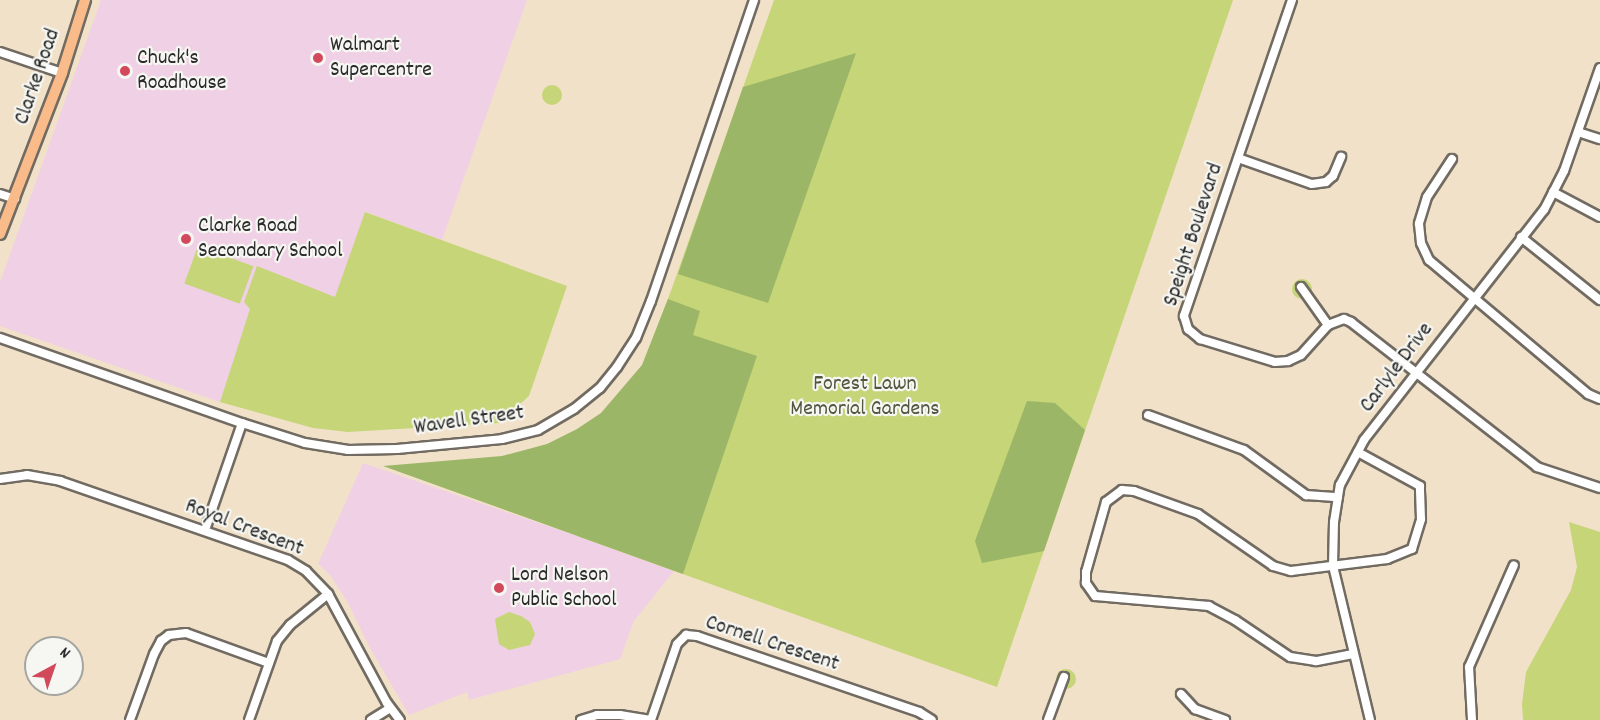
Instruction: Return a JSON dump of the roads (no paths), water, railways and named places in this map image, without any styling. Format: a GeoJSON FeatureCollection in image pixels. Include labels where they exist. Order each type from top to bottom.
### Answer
{"type":"FeatureCollection","features":[{"type":"Feature","properties":{"kind":"main road","name":"Clarke Road"},"geometry":{"type":"LineString","coordinates":[[0,234],[62,73],[85,0]]}},
{"type":"Feature","properties":{"kind":"street","name":"Wavell Street"},"geometry":{"type":"LineString","coordinates":[[0,338],[305,443],[348,450],[462,444],[502,439],[538,430],[574,409],[600,388],[636,338],[651,302],[754,0]]}},
{"type":"Feature","properties":{"kind":"street","name":"Speight Boulevard"},"geometry":{"type":"LineString","coordinates":[[1292,0],[1184,316],[1188,329],[1200,339],[1275,362],[1288,361],[1301,355],[1328,325]]}},
{"type":"Feature","properties":{"kind":"street"},"geometry":{"type":"LineString","coordinates":[[0,52],[62,73]]}},
{"type":"Feature","properties":{"kind":"street","name":"Carlyle Drive"},"geometry":{"type":"LineString","coordinates":[[1370,720],[1333,566],[1334,522],[1340,485],[1358,452],[1415,371],[1544,210],[1564,171],[1600,68]]}},
{"type":"Feature","properties":{"kind":"street"},"geometry":{"type":"LineString","coordinates":[[1578,132],[1600,139]]}},
{"type":"Feature","properties":{"kind":"street"},"geometry":{"type":"LineString","coordinates":[[1238,159],[1312,184],[1326,183],[1333,176],[1341,157]]}},
{"type":"Feature","properties":{"kind":"street"},"geometry":{"type":"LineString","coordinates":[[1452,159],[1427,197],[1419,224],[1421,243],[1429,260],[1588,394],[1600,399]]}},
{"type":"Feature","properties":{"kind":"street"},"geometry":{"type":"LineString","coordinates":[[1553,192],[1600,217]]}},
{"type":"Feature","properties":{"kind":"street"},"geometry":{"type":"LineString","coordinates":[[0,194],[15,200]]}},
{"type":"Feature","properties":{"kind":"street"},"geometry":{"type":"LineString","coordinates":[[1521,237],[1600,300]]}},
{"type":"Feature","properties":{"kind":"street"},"geometry":{"type":"LineString","coordinates":[[1301,287],[1328,325],[1344,319],[1351,322],[1537,467],[1600,488]]}},
{"type":"Feature","properties":{"kind":"street"},"geometry":{"type":"LineString","coordinates":[[1148,415],[1244,450],[1306,495],[1338,497]]}},
{"type":"Feature","properties":{"kind":"street"},"geometry":{"type":"LineString","coordinates":[[205,530],[242,423]]}},
{"type":"Feature","properties":{"kind":"street"},"geometry":{"type":"LineString","coordinates":[[1353,654],[1316,661],[1290,657],[1236,620],[1209,606],[1095,596],[1086,583],[1086,572],[1106,502],[1122,490],[1134,490],[1198,514],[1281,569],[1291,572],[1387,559],[1412,549],[1421,519],[1419,486],[1358,452]]}},
{"type":"Feature","properties":{"kind":"street","name":"Royal Crescent"},"geometry":{"type":"LineString","coordinates":[[0,479],[27,475],[60,481],[288,560],[306,571],[328,594],[390,708],[400,720]]}},
{"type":"Feature","properties":{"kind":"street"},"geometry":{"type":"LineString","coordinates":[[1472,720],[1469,667],[1514,565]]}},
{"type":"Feature","properties":{"kind":"street"},"geometry":{"type":"LineString","coordinates":[[249,720],[277,641],[290,625],[328,594]]}},
{"type":"Feature","properties":{"kind":"street"},"geometry":{"type":"LineString","coordinates":[[130,720],[154,654],[161,641],[169,635],[186,633],[269,663]]}},
{"type":"Feature","properties":{"kind":"street","name":"Cornell Crescent"},"geometry":{"type":"LineString","coordinates":[[651,720],[677,644],[686,635],[698,636],[919,712],[932,720]]}},
{"type":"Feature","properties":{"kind":"street"},"geometry":{"type":"LineString","coordinates":[[1048,720],[1064,677]]}},
{"type":"Feature","properties":{"kind":"street"},"geometry":{"type":"LineString","coordinates":[[1181,694],[1195,709],[1225,720]]}},
{"type":"Feature","properties":{"kind":"street"},"geometry":{"type":"LineString","coordinates":[[371,720],[390,708]]}},
{"type":"Feature","properties":{"kind":"street"},"geometry":{"type":"LineString","coordinates":[[580,720],[597,715],[620,715],[651,720]]}},
{"type":"Feature","properties":{"kind":"place","name":"Walmart Supercentre"},"geometry":{"type":"Point","coordinates":[318,58]}},
{"type":"Feature","properties":{"kind":"place","name":"Chuck's Roadhouse"},"geometry":{"type":"Point","coordinates":[125,71]}},
{"type":"Feature","properties":{"kind":"place","name":"Clarke Road Secondary School"},"geometry":{"type":"Point","coordinates":[186,239]}},
{"type":"Feature","properties":{"kind":"place","name":"Lord Nelson Public School"},"geometry":{"type":"Point","coordinates":[499,588]}},
{"type":"Feature","properties":{"kind":"park label","name":"Forest Lawn Memorial Gardens"},"geometry":{"type":"Point","coordinates":[865,396]}}]}
